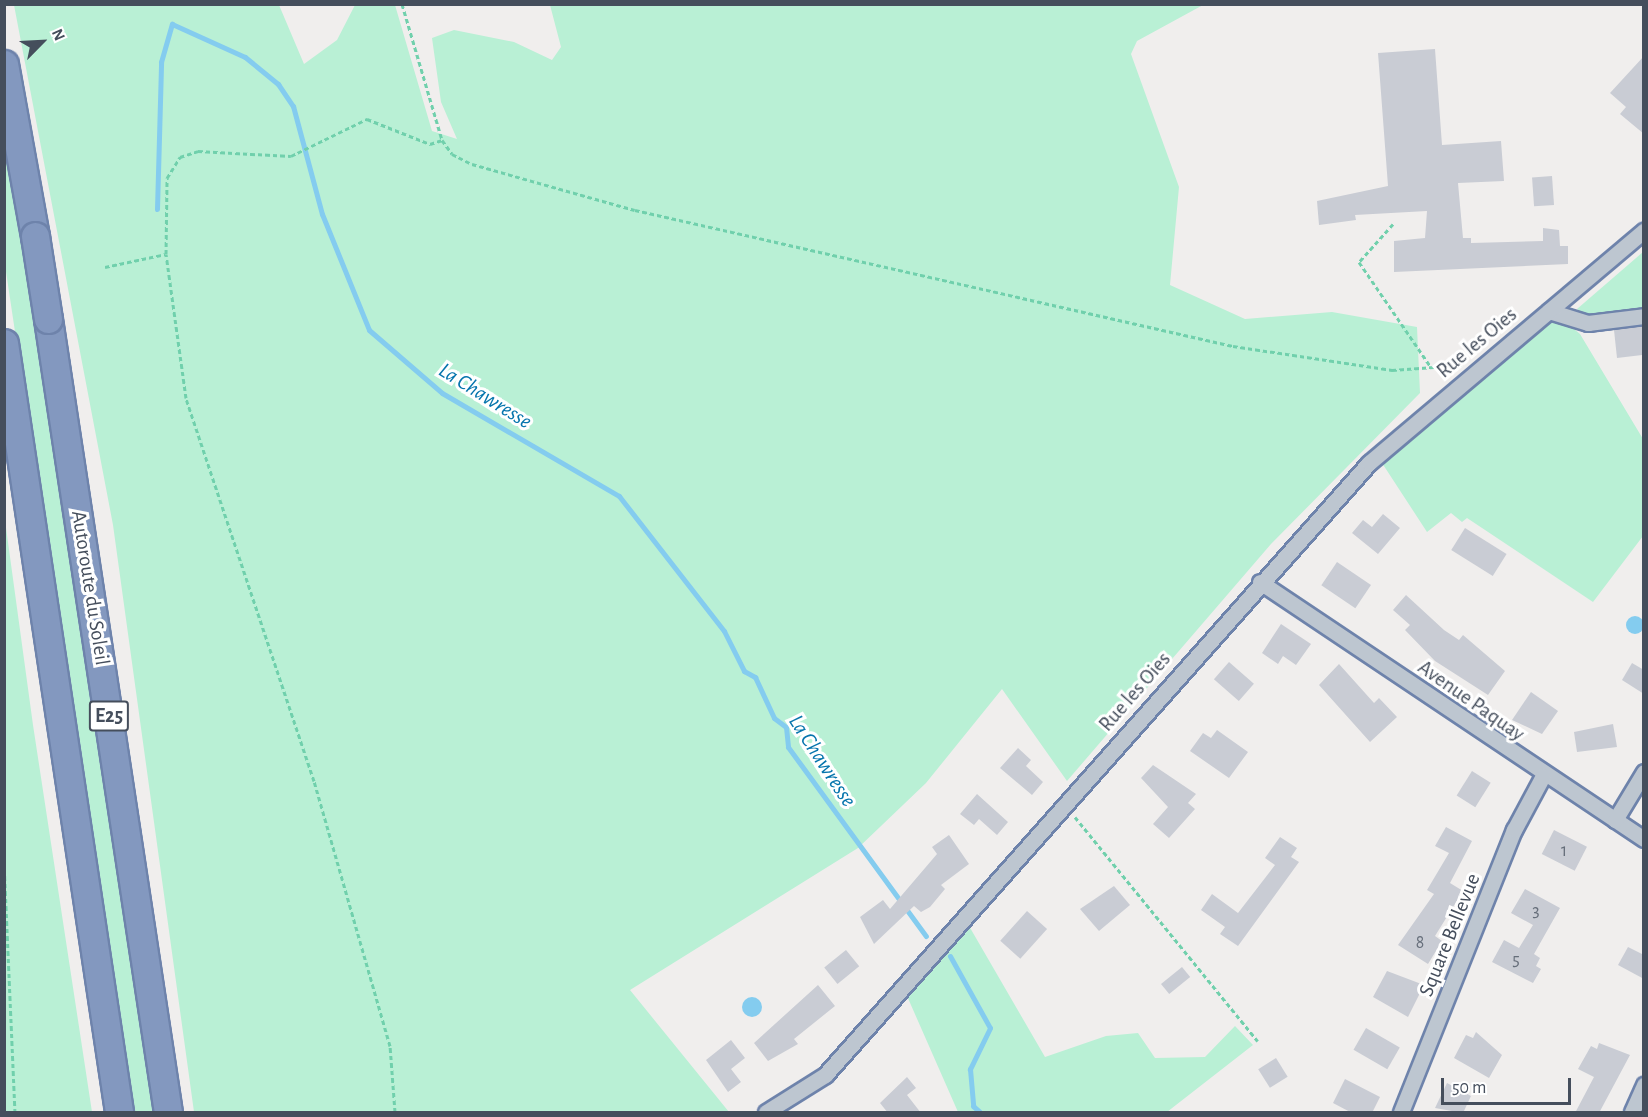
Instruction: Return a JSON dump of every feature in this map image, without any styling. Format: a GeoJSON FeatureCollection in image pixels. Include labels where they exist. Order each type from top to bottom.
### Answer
{"type":"FeatureCollection","features":[{"type":"Feature","properties":{"kind":"highway","name":"Autoroute du Soleil"},"geometry":{"type":"LineString","coordinates":[[4,64],[35,236],[168,1113]]}},
{"type":"Feature","properties":{"kind":"highway","name":"E25"},"geometry":{"type":"LineString","coordinates":[[4,343],[119,1113]]}},
{"type":"Feature","properties":{"kind":"street","name":"Rue les Oies"},"geometry":{"type":"LineString","coordinates":[[766,1113],[825,1075],[1260,582],[1369,463],[1478,368],[1644,231]]}},
{"type":"Feature","properties":{"kind":"street","name":"Rue les Oies"},"geometry":{"type":"LineString","coordinates":[[1549,311],[1588,323],[1644,316]]}},
{"type":"Feature","properties":{"kind":"street","name":"Avenue Paquay"},"geometry":{"type":"LineString","coordinates":[[1260,582],[1543,776],[1615,820]]}},
{"type":"Feature","properties":{"kind":"street"},"geometry":{"type":"LineString","coordinates":[[1644,772],[1615,820],[1644,839]]}},
{"type":"Feature","properties":{"kind":"street","name":"Square Bellevue"},"geometry":{"type":"LineString","coordinates":[[1401,1113],[1514,830],[1543,776]]}},
{"type":"Feature","properties":{"kind":"street"},"geometry":{"type":"LineString","coordinates":[[1632,1113],[1644,1086]]}},
{"type":"Feature","properties":{"kind":"path"},"geometry":{"type":"LineString","coordinates":[[402,4],[442,140],[452,154],[472,164],[635,210],[879,268],[1233,346],[1392,369],[1478,368]]}},
{"type":"Feature","properties":{"kind":"path"},"geometry":{"type":"LineString","coordinates":[[394,1113],[390,1046],[314,781],[186,398],[166,254],[167,178],[180,157],[198,152],[304,154],[352,123],[368,119],[430,144],[442,140]]}},
{"type":"Feature","properties":{"kind":"path"},"geometry":{"type":"LineString","coordinates":[[1393,224],[1359,262],[1431,367]]}},
{"type":"Feature","properties":{"kind":"path"},"geometry":{"type":"LineString","coordinates":[[105,267],[166,254]]}},
{"type":"Feature","properties":{"kind":"path"},"geometry":{"type":"LineString","coordinates":[[1064,804],[1258,1041]]}},
{"type":"Feature","properties":{"kind":"path"},"geometry":{"type":"LineString","coordinates":[[4,861],[15,1113]]}},
{"type":"Feature","properties":{"kind":"green space"},"geometry":{"type":"Polygon","coordinates":[[[14,5],[279,5],[304,64],[337,40],[355,5],[395,5],[432,131],[457,139],[441,102],[432,38],[454,30],[514,42],[552,60],[561,47],[550,5],[1203,5],[1137,41],[1131,54],[1179,187],[1170,285],[1245,319],[1332,312],[1417,327],[1420,393],[1271,544],[1067,781],[1002,689],[926,783],[858,848],[630,990],[729,1112],[194,1112],[113,525],[14,5]]]}},
{"type":"Feature","properties":{"kind":"green space"},"geometry":{"type":"Polygon","coordinates":[[[4,125],[158,1112],[132,1112],[5,265],[4,125]]]}},
{"type":"Feature","properties":{"kind":"green space"},"geometry":{"type":"Polygon","coordinates":[[[1643,252],[1643,310],[1584,317],[1577,309],[1643,252]]]}},
{"type":"Feature","properties":{"kind":"green space"},"geometry":{"type":"Polygon","coordinates":[[[1557,315],[1580,334],[1643,439],[1643,536],[1593,602],[1467,518],[1462,522],[1451,513],[1427,532],[1382,463],[1557,315]]]}},
{"type":"Feature","properties":{"kind":"green space"},"geometry":{"type":"Polygon","coordinates":[[[4,513],[33,725],[92,1112],[5,1112],[4,513]]]}},
{"type":"Feature","properties":{"kind":"green space"},"geometry":{"type":"Polygon","coordinates":[[[969,926],[1045,1057],[1106,1036],[1138,1033],[1155,1058],[1205,1057],[1235,1026],[1253,1045],[1167,1112],[958,1112],[907,996],[969,926]]]}},
{"type":"Feature","properties":{"kind":"water"},"geometry":{"type":"Polygon","coordinates":[[[1631,616],[1639,616],[1644,621],[1642,632],[1631,634],[1626,629],[1626,621],[1631,616]]]}},
{"type":"Feature","properties":{"kind":"water"},"geometry":{"type":"Polygon","coordinates":[[[748,997],[756,997],[762,1003],[762,1011],[756,1017],[748,1017],[742,1011],[742,1003],[748,997]]]}},
{"type":"Feature","properties":{"kind":"building"},"geometry":{"type":"Polygon","coordinates":[[[1435,49],[1442,145],[1501,141],[1504,181],[1458,183],[1463,238],[1471,238],[1471,243],[1543,241],[1543,228],[1559,230],[1560,246],[1568,246],[1568,264],[1394,272],[1394,241],[1425,238],[1427,211],[1355,215],[1356,220],[1319,225],[1317,201],[1388,186],[1378,53],[1435,49]]]}},
{"type":"Feature","properties":{"kind":"building"},"geometry":{"type":"Polygon","coordinates":[[[1644,56],[1644,134],[1620,114],[1626,107],[1610,93],[1644,56]]]}},
{"type":"Feature","properties":{"kind":"building"},"geometry":{"type":"Polygon","coordinates":[[[1552,176],[1554,205],[1534,206],[1532,177],[1552,176]]]}},
{"type":"Feature","properties":{"kind":"building"},"geometry":{"type":"Polygon","coordinates":[[[1644,326],[1642,355],[1617,358],[1614,330],[1644,326]]]}},
{"type":"Feature","properties":{"kind":"building"},"geometry":{"type":"Polygon","coordinates":[[[1383,514],[1400,528],[1378,554],[1352,533],[1363,520],[1372,527],[1383,514]]]}},
{"type":"Feature","properties":{"kind":"building"},"geometry":{"type":"Polygon","coordinates":[[[1465,528],[1507,554],[1493,576],[1451,550],[1465,528]]]}},
{"type":"Feature","properties":{"kind":"building"},"geometry":{"type":"Polygon","coordinates":[[[1337,562],[1371,585],[1355,608],[1321,585],[1337,562]]]}},
{"type":"Feature","properties":{"kind":"building"},"geometry":{"type":"Polygon","coordinates":[[[1406,595],[1444,630],[1459,640],[1463,635],[1505,671],[1488,695],[1435,661],[1405,630],[1410,625],[1393,610],[1406,595]]]}},
{"type":"Feature","properties":{"kind":"building"},"geometry":{"type":"Polygon","coordinates":[[[1281,624],[1311,644],[1296,665],[1283,656],[1278,664],[1262,653],[1281,624]]]}},
{"type":"Feature","properties":{"kind":"building"},"geometry":{"type":"Polygon","coordinates":[[[1229,662],[1254,684],[1239,701],[1214,679],[1229,662]]]}},
{"type":"Feature","properties":{"kind":"building"},"geometry":{"type":"Polygon","coordinates":[[[1632,663],[1644,670],[1644,694],[1622,680],[1632,663]]]}},
{"type":"Feature","properties":{"kind":"building"},"geometry":{"type":"Polygon","coordinates":[[[1339,664],[1374,703],[1379,698],[1397,717],[1370,742],[1319,685],[1339,664]]]}},
{"type":"Feature","properties":{"kind":"building"},"geometry":{"type":"Polygon","coordinates":[[[1531,692],[1558,711],[1542,734],[1512,720],[1531,692]]]}},
{"type":"Feature","properties":{"kind":"building"},"geometry":{"type":"Polygon","coordinates":[[[1613,724],[1617,747],[1577,752],[1574,732],[1613,724]]]}},
{"type":"Feature","properties":{"kind":"building"},"geometry":{"type":"Polygon","coordinates":[[[1217,730],[1248,752],[1229,778],[1190,751],[1203,733],[1211,738],[1217,730]]]}},
{"type":"Feature","properties":{"kind":"building"},"geometry":{"type":"Polygon","coordinates":[[[1018,748],[1031,760],[1026,766],[1043,782],[1032,795],[1000,768],[1018,748]]]}},
{"type":"Feature","properties":{"kind":"building"},"geometry":{"type":"Polygon","coordinates":[[[1153,765],[1196,794],[1188,803],[1195,809],[1169,838],[1153,824],[1168,807],[1141,778],[1153,765]]]}},
{"type":"Feature","properties":{"kind":"building"},"geometry":{"type":"Polygon","coordinates":[[[1472,771],[1491,783],[1475,807],[1457,796],[1472,771]]]}},
{"type":"Feature","properties":{"kind":"building"},"geometry":{"type":"Polygon","coordinates":[[[977,794],[1008,822],[997,835],[979,819],[974,825],[960,814],[977,794]]]}},
{"type":"Feature","properties":{"kind":"building"},"geometry":{"type":"Polygon","coordinates":[[[1446,827],[1472,841],[1450,883],[1463,891],[1435,936],[1442,941],[1428,964],[1398,945],[1434,894],[1427,890],[1449,853],[1435,846],[1446,827]]]}},
{"type":"Feature","properties":{"kind":"building"},"geometry":{"type":"Polygon","coordinates":[[[1554,830],[1587,847],[1575,871],[1542,854],[1554,830]]]}},
{"type":"Feature","properties":{"kind":"building"},"geometry":{"type":"Polygon","coordinates":[[[949,835],[969,864],[941,885],[945,889],[930,907],[921,912],[914,906],[874,944],[860,917],[883,900],[890,909],[937,854],[932,847],[949,835]]]}},
{"type":"Feature","properties":{"kind":"building"},"geometry":{"type":"Polygon","coordinates":[[[1280,837],[1297,848],[1291,857],[1299,862],[1238,946],[1220,934],[1225,927],[1201,910],[1212,894],[1238,913],[1275,865],[1265,858],[1280,837]]]}},
{"type":"Feature","properties":{"kind":"building"},"geometry":{"type":"Polygon","coordinates":[[[1114,886],[1130,905],[1099,931],[1080,909],[1114,886]]]}},
{"type":"Feature","properties":{"kind":"building"},"geometry":{"type":"Polygon","coordinates":[[[1525,889],[1560,908],[1534,954],[1540,958],[1536,966],[1541,969],[1533,983],[1492,962],[1504,940],[1519,948],[1533,925],[1511,913],[1525,889]]]}},
{"type":"Feature","properties":{"kind":"building"},"geometry":{"type":"Polygon","coordinates":[[[1027,911],[1047,929],[1020,959],[1000,941],[1027,911]]]}},
{"type":"Feature","properties":{"kind":"building"},"geometry":{"type":"Polygon","coordinates":[[[1628,947],[1644,955],[1644,979],[1618,965],[1628,947]]]}},
{"type":"Feature","properties":{"kind":"building"},"geometry":{"type":"Polygon","coordinates":[[[846,950],[859,966],[837,984],[824,968],[846,950]]]}},
{"type":"Feature","properties":{"kind":"building"},"geometry":{"type":"Polygon","coordinates":[[[1182,967],[1190,977],[1169,994],[1161,984],[1182,967]]]}},
{"type":"Feature","properties":{"kind":"building"},"geometry":{"type":"Polygon","coordinates":[[[1387,971],[1424,985],[1408,1017],[1373,997],[1387,971]]]}},
{"type":"Feature","properties":{"kind":"building"},"geometry":{"type":"Polygon","coordinates":[[[818,985],[835,1006],[794,1039],[798,1044],[768,1061],[754,1043],[818,985]]]}},
{"type":"Feature","properties":{"kind":"building"},"geometry":{"type":"Polygon","coordinates":[[[1366,1028],[1400,1048],[1387,1069],[1354,1050],[1366,1028]]]}},
{"type":"Feature","properties":{"kind":"building"},"geometry":{"type":"Polygon","coordinates":[[[1476,1032],[1502,1055],[1489,1078],[1454,1058],[1466,1035],[1473,1038],[1476,1032]]]}},
{"type":"Feature","properties":{"kind":"building"},"geometry":{"type":"Polygon","coordinates":[[[731,1040],[745,1058],[731,1069],[741,1082],[728,1092],[706,1060],[731,1040]]]}},
{"type":"Feature","properties":{"kind":"building"},"geometry":{"type":"Polygon","coordinates":[[[1599,1043],[1630,1055],[1599,1113],[1575,1113],[1594,1077],[1578,1069],[1591,1046],[1597,1049],[1599,1043]]]}},
{"type":"Feature","properties":{"kind":"building"},"geometry":{"type":"Polygon","coordinates":[[[1276,1058],[1288,1077],[1270,1088],[1258,1069],[1276,1058]]]}},
{"type":"Feature","properties":{"kind":"building"},"geometry":{"type":"Polygon","coordinates":[[[907,1077],[916,1088],[907,1095],[921,1113],[888,1113],[880,1103],[907,1077]]]}},
{"type":"Feature","properties":{"kind":"building"},"geometry":{"type":"Polygon","coordinates":[[[1345,1079],[1380,1097],[1372,1113],[1352,1113],[1333,1103],[1345,1079]]]}},
{"type":"Feature","properties":{"kind":"building"},"geometry":{"type":"Polygon","coordinates":[[[1447,1083],[1471,1096],[1463,1113],[1435,1108],[1447,1083]]]}},
{"type":"Feature","properties":{"kind":"waterway","name":"La Chawresse"},"geometry":{"type":"LineString","coordinates":[[157,209],[161,62],[172,24],[245,57],[278,84],[293,106],[322,214],[369,330],[442,393],[619,496],[724,631],[744,671],[755,677],[774,718],[786,727],[788,747],[926,936]]}},
{"type":"Feature","properties":{"kind":"waterway"},"geometry":{"type":"LineString","coordinates":[[950,956],[990,1028],[970,1069],[973,1106],[980,1112]]}}]}
